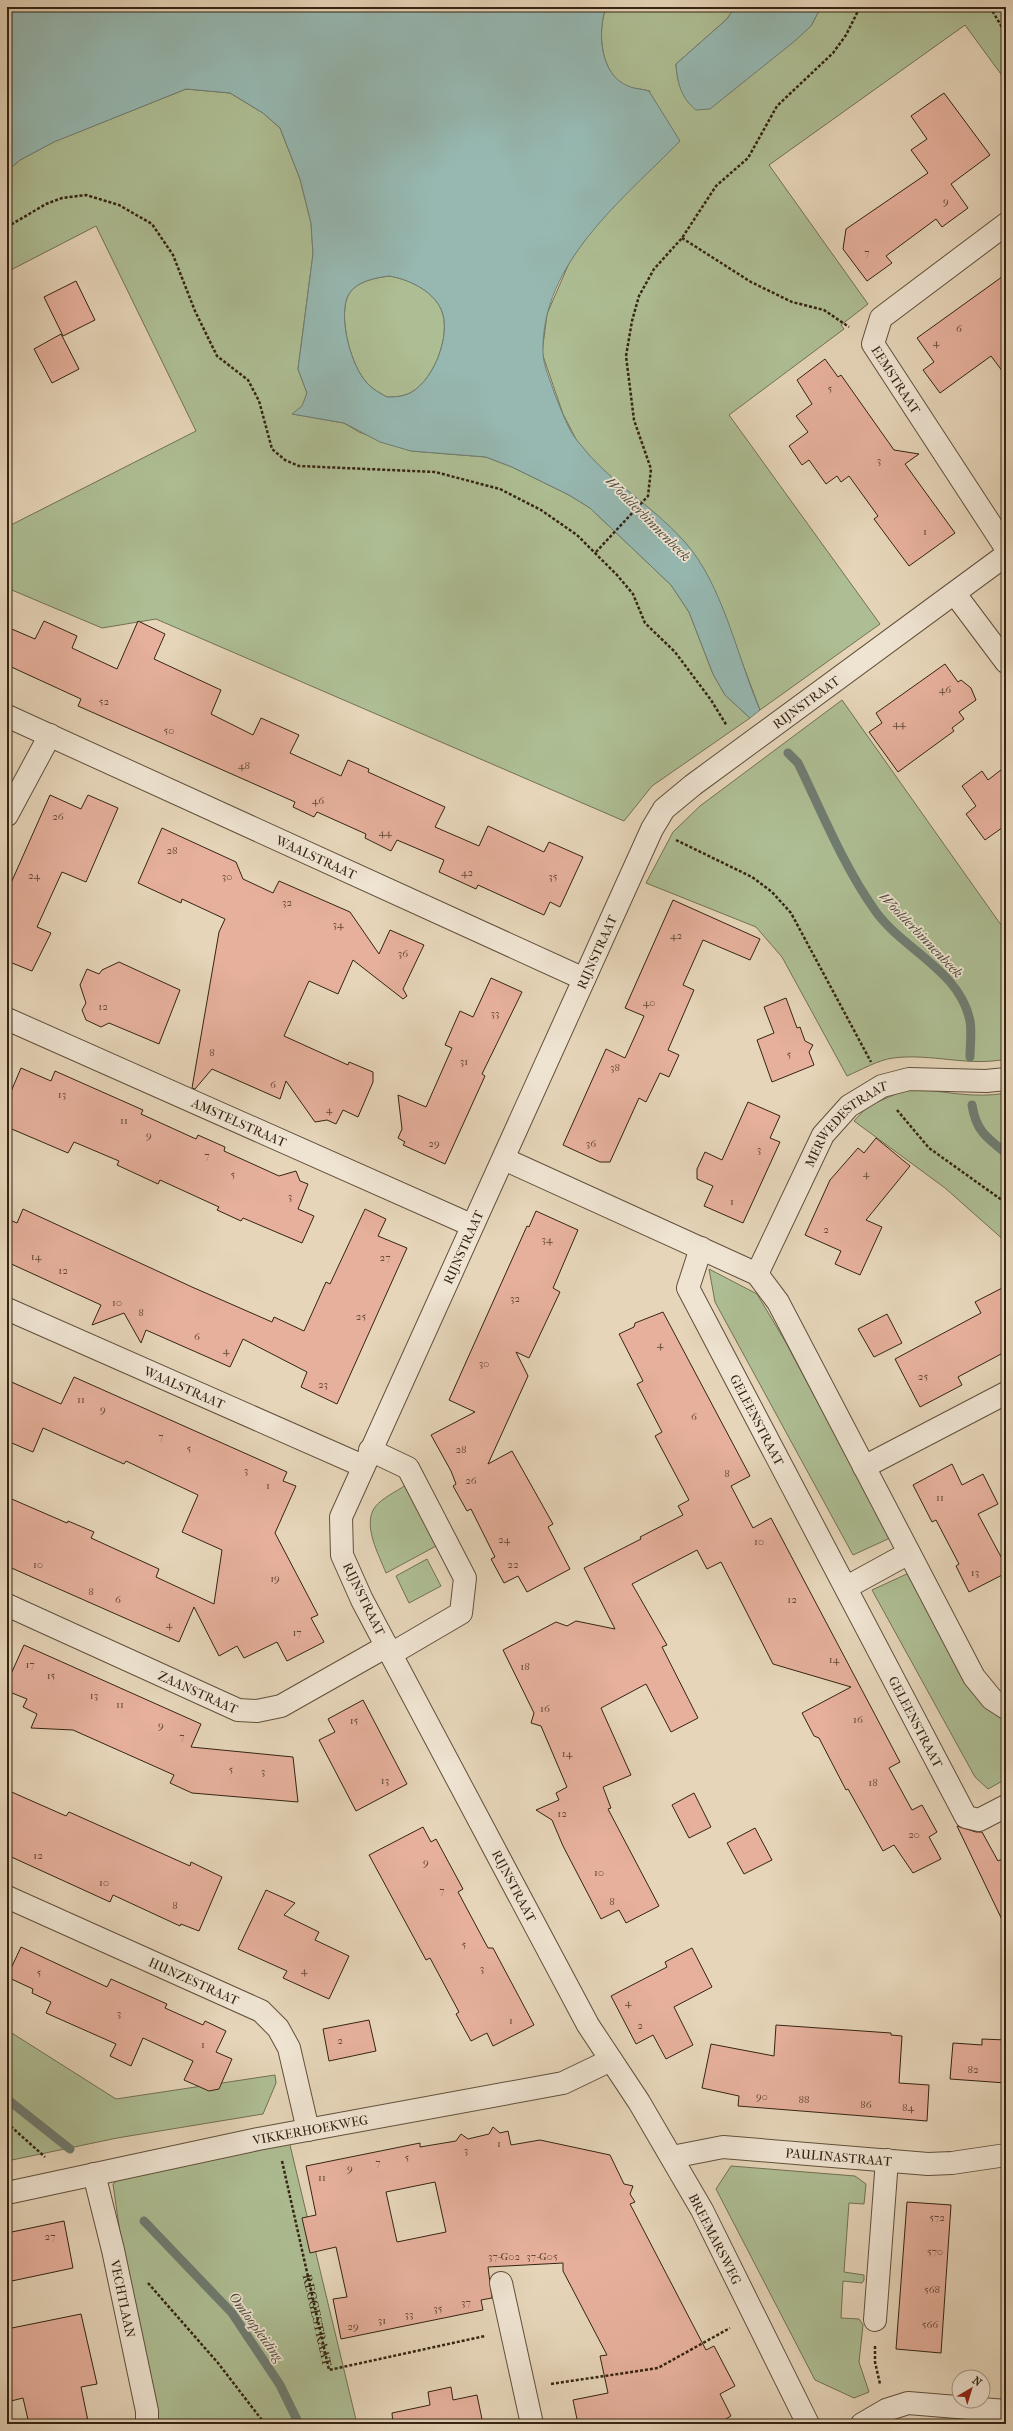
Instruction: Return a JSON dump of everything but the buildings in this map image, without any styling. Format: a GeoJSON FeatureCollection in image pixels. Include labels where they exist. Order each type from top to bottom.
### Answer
{"type":"FeatureCollection","features":[{"type":"Feature","properties":{"kind":"street","name":"EEMSTRAAT"},"geometry":{"type":"LineString","coordinates":[[1006,224],[881,318],[873,344],[1006,548]]}},
{"type":"Feature","properties":{"kind":"street","name":"RIJNSTRAAT"},"geometry":{"type":"LineString","coordinates":[[611,2060],[588,2025],[362,1600],[342,1555],[341,1517],[471,1225],[504,1159],[652,829],[664,809],[694,785],[1006,556]]}},
{"type":"Feature","properties":{"kind":"street"},"geometry":{"type":"LineString","coordinates":[[955,594],[1006,662]]}},
{"type":"Feature","properties":{"kind":"street","name":"WAALSTRAAT"},"geometry":{"type":"LineString","coordinates":[[7,716],[584,979]]}},
{"type":"Feature","properties":{"kind":"street"},"geometry":{"type":"LineString","coordinates":[[7,815],[50,735]]}},
{"type":"Feature","properties":{"kind":"street","name":"AMSTELSTRAAT"},"geometry":{"type":"LineString","coordinates":[[7,1019],[471,1225]]}},
{"type":"Feature","properties":{"kind":"street","name":"MERWEDESTRAAT"},"geometry":{"type":"LineString","coordinates":[[757,1274],[823,1135],[849,1106],[882,1086],[909,1079],[986,1082],[1006,1079]]}},
{"type":"Feature","properties":{"kind":"street"},"geometry":{"type":"LineString","coordinates":[[504,1159],[757,1274],[778,1302],[974,1677],[992,1699],[1006,1708]]}},
{"type":"Feature","properties":{"kind":"street","name":"GELEENSTRAAT"},"geometry":{"type":"LineString","coordinates":[[701,1248],[688,1288],[847,1587],[966,1817],[978,1820],[1006,1806]]}},
{"type":"Feature","properties":{"kind":"street","name":"WAALSTRAAT"},"geometry":{"type":"LineString","coordinates":[[7,1309],[366,1458],[408,1468],[465,1578],[461,1613],[389,1650]]}},
{"type":"Feature","properties":{"kind":"street"},"geometry":{"type":"LineString","coordinates":[[864,1467],[1006,1392]]}},
{"type":"Feature","properties":{"kind":"street"},"geometry":{"type":"LineString","coordinates":[[847,1587],[909,1553]]}},
{"type":"Feature","properties":{"kind":"street","name":"ZAANSTRAAT"},"geometry":{"type":"LineString","coordinates":[[7,1605],[238,1710],[257,1711],[281,1706],[389,1650]]}},
{"type":"Feature","properties":{"kind":"street","name":"HUNZESTRAAT"},"geometry":{"type":"LineString","coordinates":[[7,1898],[261,2011],[278,2028],[289,2048],[308,2130]]}},
{"type":"Feature","properties":{"kind":"street","name":"VIKKERHOEKWEG"},"geometry":{"type":"LineString","coordinates":[[7,2193],[154,2159],[563,2083],[611,2060]]}},
{"type":"Feature","properties":{"kind":"street","name":"BREEMARSWEG"},"geometry":{"type":"LineString","coordinates":[[611,2060],[639,2102],[702,2210],[808,2424]]}},
{"type":"Feature","properties":{"kind":"street","name":"PAULINASTRAAT"},"geometry":{"type":"LineString","coordinates":[[672,2157],[724,2147],[887,2160],[952,2163],[1006,2155]]}},
{"type":"Feature","properties":{"kind":"street"},"geometry":{"type":"LineString","coordinates":[[875,2320],[887,2160]]}},
{"type":"Feature","properties":{"kind":"street","name":"VECHTLAAN"},"geometry":{"type":"LineString","coordinates":[[94,2174],[118,2273],[146,2411],[147,2424]]}},
{"type":"Feature","properties":{"kind":"street"},"geometry":{"type":"LineString","coordinates":[[502,2283],[532,2424]]}},
{"type":"Feature","properties":{"kind":"street"},"geometry":{"type":"LineString","coordinates":[[862,2424],[886,2410],[908,2403],[1006,2412]]}},
{"type":"Feature","properties":{"kind":"path"},"geometry":{"type":"LineString","coordinates":[[596,552],[648,496],[651,469],[634,420],[626,356],[632,320],[639,296],[654,269],[682,238],[716,186],[748,158],[777,106],[832,53],[846,35],[860,7]]}},
{"type":"Feature","properties":{"kind":"path"},"geometry":{"type":"LineString","coordinates":[[990,7],[1006,34]]}},
{"type":"Feature","properties":{"kind":"path"},"geometry":{"type":"LineString","coordinates":[[7,227],[46,204],[62,198],[86,195],[119,205],[152,224],[173,255],[195,311],[217,356],[248,380],[259,401],[272,450],[285,460],[299,466],[435,472],[500,489],[541,510],[577,535],[596,552],[633,594],[645,622],[675,652],[711,700],[742,750]]}},
{"type":"Feature","properties":{"kind":"path"},"geometry":{"type":"LineString","coordinates":[[682,238],[751,282],[792,302],[824,310],[873,344]]}},
{"type":"Feature","properties":{"kind":"path"},"geometry":{"type":"LineString","coordinates":[[652,829],[752,878],[772,892],[790,913],[867,1052],[882,1086],[914,1132],[929,1148],[1006,1203]]}},
{"type":"Feature","properties":{"kind":"path"},"geometry":{"type":"LineString","coordinates":[[7,2123],[38,2150],[65,2179]]}},
{"type":"Feature","properties":{"kind":"path","name":"REGGESTRAAT"},"geometry":{"type":"LineString","coordinates":[[276,2136],[329,2370],[511,2330]]}},
{"type":"Feature","properties":{"kind":"path"},"geometry":{"type":"LineString","coordinates":[[143,2277],[218,2363],[265,2424]]}},
{"type":"Feature","properties":{"kind":"path"},"geometry":{"type":"LineString","coordinates":[[524,2388],[658,2368],[753,2313]]}},
{"type":"Feature","properties":{"kind":"path"},"geometry":{"type":"LineString","coordinates":[[875,2320],[875,2362],[886,2410]]}},
{"type":"Feature","properties":{"kind":"green space"},"geometry":{"type":"Polygon","coordinates":[[[606,7],[735,7],[727,19],[676,64],[680,86],[691,105],[811,26],[821,7],[1006,7],[1006,81],[965,25],[769,165],[868,304],[841,325],[844,329],[729,415],[880,624],[760,710],[720,604],[703,569],[684,541],[601,469],[578,443],[563,414],[542,353],[547,314],[570,261],[589,234],[650,91],[628,87],[611,73],[603,52],[602,40],[603,17],[606,7]]]}},
{"type":"Feature","properties":{"kind":"green space"},"geometry":{"type":"Polygon","coordinates":[[[186,89],[230,93],[263,113],[280,128],[300,179],[311,223],[313,254],[298,369],[307,393],[303,406],[293,414],[344,423],[359,432],[411,451],[486,457],[512,467],[569,495],[590,508],[671,585],[689,612],[713,674],[725,695],[750,718],[652,786],[624,821],[156,619],[102,628],[7,588],[7,527],[196,431],[96,226],[7,272],[7,171],[20,160],[53,142],[186,89]]]}},
{"type":"Feature","properties":{"kind":"green space"},"geometry":{"type":"Polygon","coordinates":[[[389,276],[419,286],[426,291],[437,302],[444,320],[442,345],[438,358],[431,371],[424,382],[415,390],[398,397],[387,397],[376,391],[361,375],[356,366],[348,342],[344,318],[347,298],[354,288],[365,282],[389,276]]]}},
{"type":"Feature","properties":{"kind":"green space"},"geometry":{"type":"Polygon","coordinates":[[[842,700],[1006,932],[1006,1059],[978,1062],[921,1057],[893,1058],[876,1063],[847,1076],[782,957],[756,927],[646,883],[673,832],[700,806],[842,700]]]}},
{"type":"Feature","properties":{"kind":"green space"},"geometry":{"type":"Polygon","coordinates":[[[910,1088],[970,1095],[994,1095],[1006,1093],[1006,1242],[945,1188],[854,1121],[868,1106],[910,1088]]]}},
{"type":"Feature","properties":{"kind":"green space"},"geometry":{"type":"Polygon","coordinates":[[[709,1269],[757,1294],[785,1341],[890,1538],[853,1555],[715,1302],[709,1269]]]}},
{"type":"Feature","properties":{"kind":"green space"},"geometry":{"type":"Polygon","coordinates":[[[406,1485],[438,1545],[386,1573],[373,1540],[370,1522],[371,1514],[375,1507],[382,1501],[406,1485]]]}},
{"type":"Feature","properties":{"kind":"green space"},"geometry":{"type":"Polygon","coordinates":[[[427,1559],[441,1586],[409,1603],[396,1576],[427,1559]]]}},
{"type":"Feature","properties":{"kind":"green space"},"geometry":{"type":"Polygon","coordinates":[[[909,1573],[960,1671],[995,1714],[1006,1716],[1006,1779],[988,1789],[975,1777],[872,1590],[909,1573]]]}},
{"type":"Feature","properties":{"kind":"green space"},"geometry":{"type":"Polygon","coordinates":[[[7,2030],[116,2099],[275,2075],[276,2083],[263,2114],[117,2138],[7,2161],[7,2030]]]}},
{"type":"Feature","properties":{"kind":"green space"},"geometry":{"type":"Polygon","coordinates":[[[289,2141],[357,2424],[269,2424],[257,2421],[258,2424],[141,2424],[124,2261],[113,2184],[122,2176],[289,2141]]]}},
{"type":"Feature","properties":{"kind":"green space"},"geometry":{"type":"Polygon","coordinates":[[[731,2166],[855,2176],[866,2184],[864,2204],[849,2203],[844,2272],[864,2275],[864,2280],[862,2283],[843,2281],[841,2318],[859,2319],[863,2325],[859,2362],[869,2392],[854,2398],[815,2380],[716,2189],[731,2166]]]}},
{"type":"Feature","properties":{"kind":"water"},"geometry":{"type":"Polygon","coordinates":[[[7,7],[606,7],[603,17],[602,40],[606,63],[611,73],[628,86],[649,91],[680,141],[590,234],[571,261],[556,289],[546,319],[543,352],[544,362],[555,395],[576,439],[591,458],[672,528],[698,558],[719,599],[760,710],[750,718],[725,695],[713,674],[689,612],[671,585],[590,508],[569,495],[512,467],[486,457],[411,451],[380,442],[344,423],[292,414],[302,406],[307,393],[298,369],[313,254],[311,223],[300,179],[280,128],[263,113],[230,93],[186,89],[54,142],[20,160],[7,171],[7,7]],[[389,276],[383,277],[365,282],[354,288],[347,298],[344,318],[348,342],[356,366],[369,385],[387,397],[398,397],[405,395],[415,390],[424,382],[438,358],[444,332],[444,320],[441,309],[432,296],[419,286],[389,276]]]}},
{"type":"Feature","properties":{"kind":"water"},"geometry":{"type":"Polygon","coordinates":[[[735,7],[821,7],[811,26],[796,40],[710,109],[696,110],[683,95],[677,77],[676,64],[727,19],[735,7]]]}},
{"type":"Feature","properties":{"kind":"waterway","name":"Woolderbinnenbeek"},"geometry":{"type":"LineString","coordinates":[[788,753],[798,763],[852,875],[874,909],[885,923],[942,974],[955,988],[964,1003],[971,1025],[970,1057]]}},
{"type":"Feature","properties":{"kind":"waterway","name":"Woolderbinnenbeek"},"geometry":{"type":"LineString","coordinates":[[972,1105],[976,1121],[983,1133],[1006,1153]]}},
{"type":"Feature","properties":{"kind":"waterway","name":"Omloopleiding"},"geometry":{"type":"LineString","coordinates":[[7,2099],[70,2149]]}},
{"type":"Feature","properties":{"kind":"waterway","name":"Omloopleiding"},"geometry":{"type":"LineString","coordinates":[[144,2221],[232,2313],[280,2385],[299,2424]]}}]}
